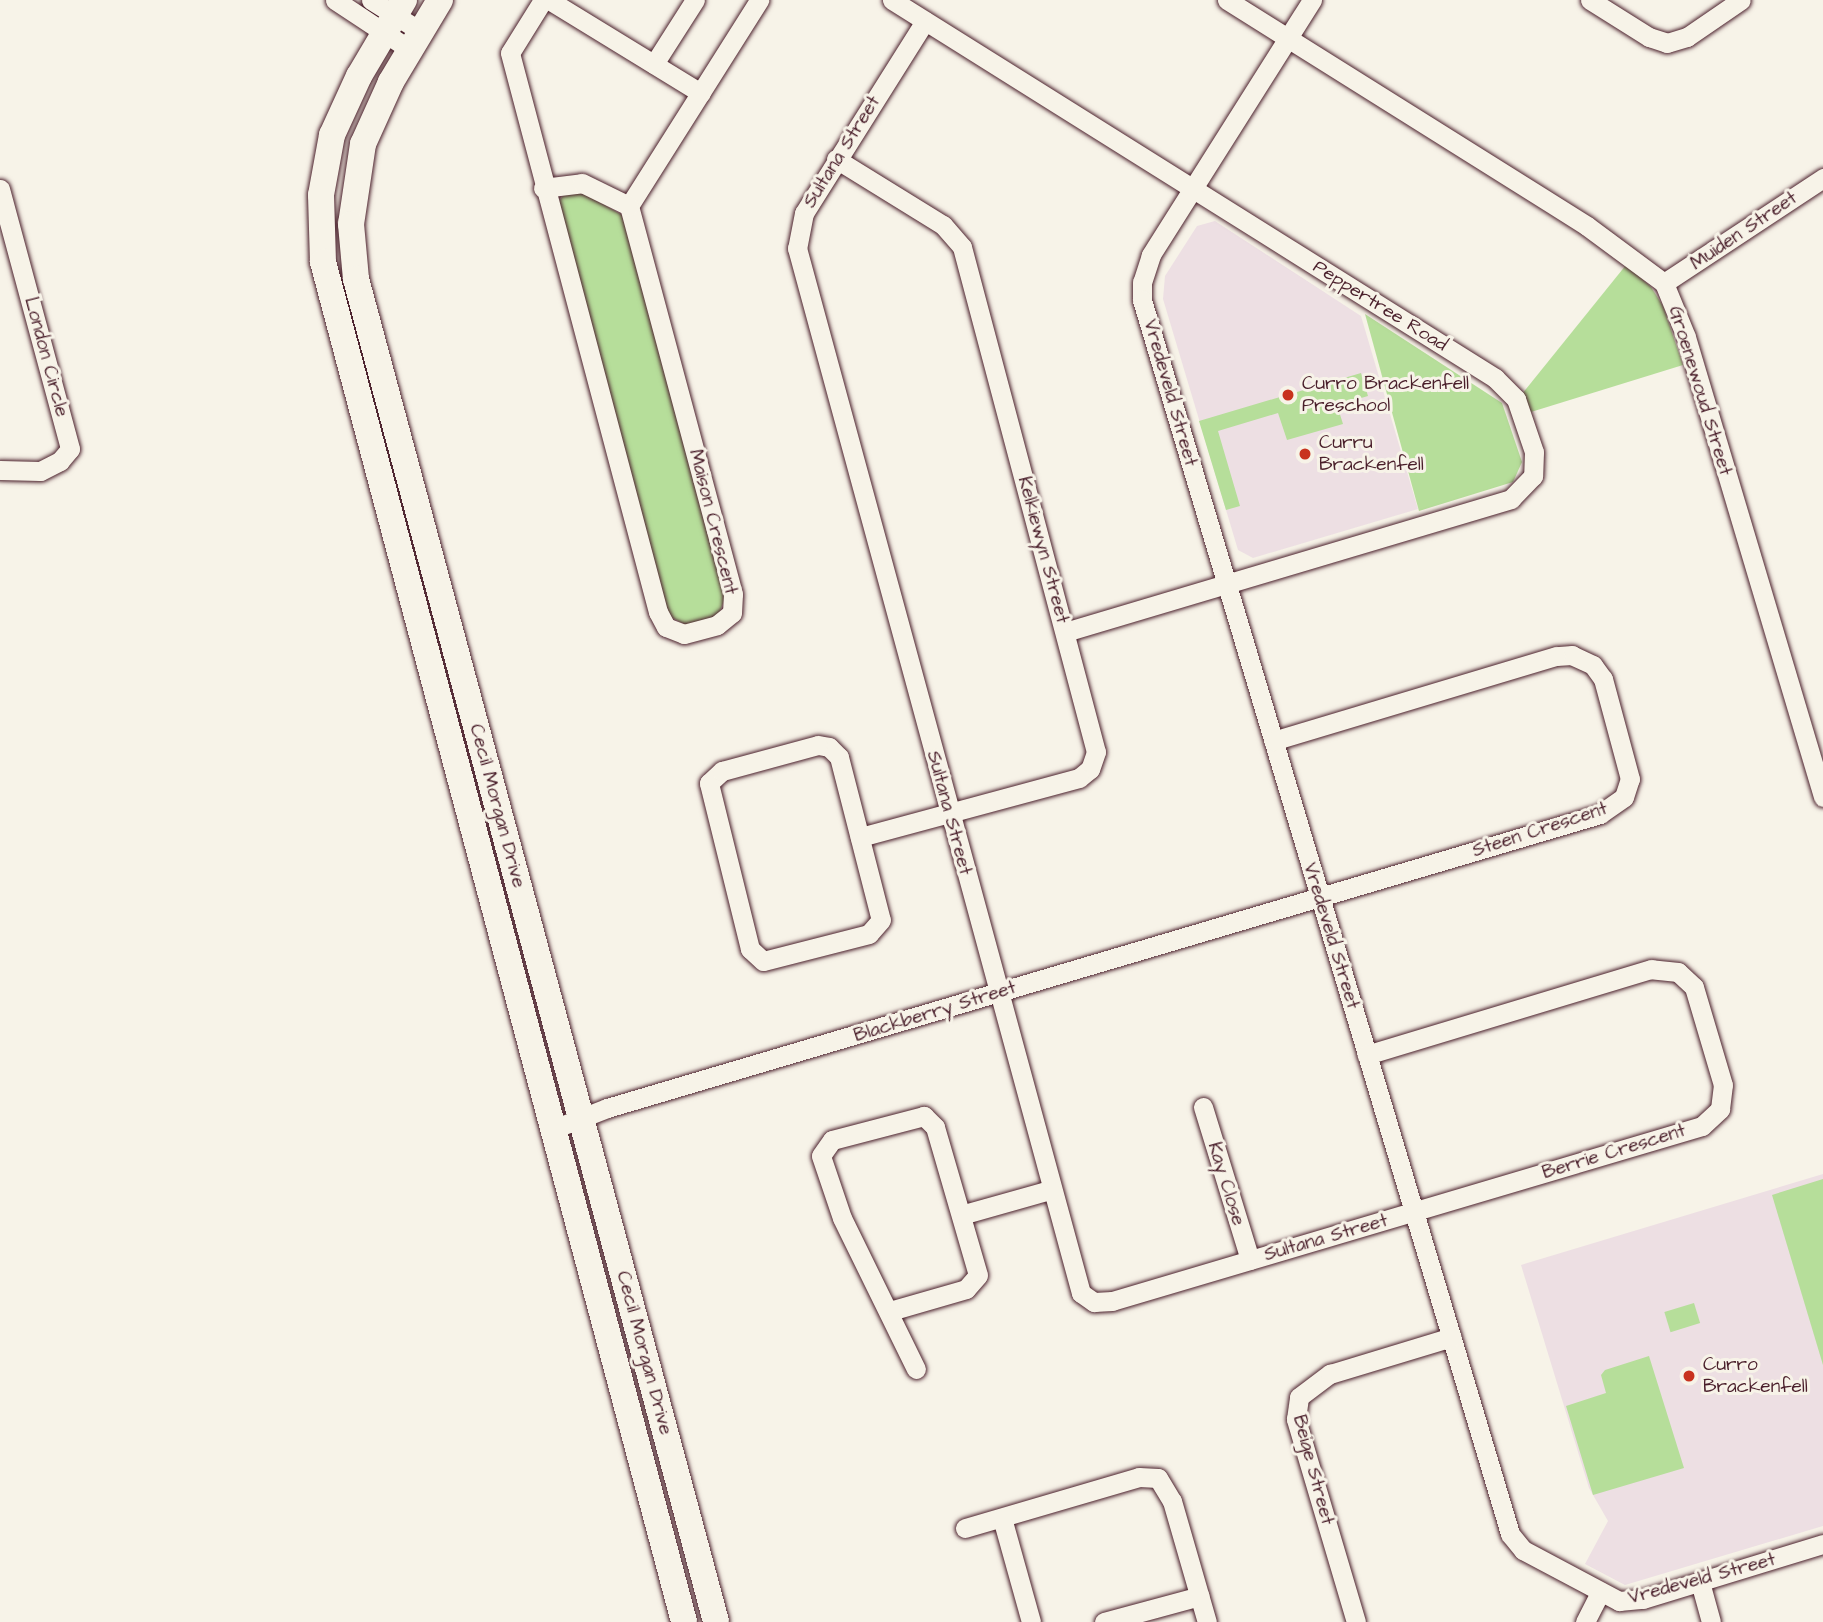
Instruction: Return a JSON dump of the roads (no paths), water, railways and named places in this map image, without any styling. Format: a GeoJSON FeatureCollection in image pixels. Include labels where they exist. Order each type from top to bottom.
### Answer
{"type":"FeatureCollection","features":[{"type":"Feature","properties":{"kind":"street"},"geometry":{"type":"LineString","coordinates":[[335,0],[395,16]]}},
{"type":"Feature","properties":{"kind":"street"},"geometry":{"type":"LineString","coordinates":[[371,0],[395,16],[414,40]]}},
{"type":"Feature","properties":{"kind":"street","name":"Cecil Morgan Drive"},"geometry":{"type":"LineString","coordinates":[[440,0],[414,40],[371,124],[360,156],[351,224],[356,278],[716,1622]]}},
{"type":"Feature","properties":{"kind":"street","name":"Maison Crescent"},"geometry":{"type":"LineString","coordinates":[[543,0],[510,53],[658,612],[666,627],[684,634],[717,625],[732,613],[733,594],[629,206]]}},
{"type":"Feature","properties":{"kind":"street"},"geometry":{"type":"LineString","coordinates":[[549,0],[701,93]]}},
{"type":"Feature","properties":{"kind":"street"},"geometry":{"type":"LineString","coordinates":[[654,64],[695,0]]}},
{"type":"Feature","properties":{"kind":"street"},"geometry":{"type":"LineString","coordinates":[[544,188],[582,183],[629,206],[759,0]]}},
{"type":"Feature","properties":{"kind":"street","name":"Peppertree Road"},"geometry":{"type":"LineString","coordinates":[[892,0],[1501,383],[1521,410],[1535,464],[1528,485],[1511,499],[1065,632]]}},
{"type":"Feature","properties":{"kind":"street","name":"Groenewoud Street"},"geometry":{"type":"LineString","coordinates":[[1227,0],[1587,226],[1664,284],[1686,337],[1823,797]]}},
{"type":"Feature","properties":{"kind":"street","name":"Vredeveld Street"},"geometry":{"type":"LineString","coordinates":[[1312,0],[1151,255],[1142,282],[1142,300],[1510,1534],[1522,1550],[1619,1601],[1633,1601],[1823,1544]]}},
{"type":"Feature","properties":{"kind":"street"},"geometry":{"type":"LineString","coordinates":[[1590,0],[1649,37],[1667,43],[1687,37],[1741,0]]}},
{"type":"Feature","properties":{"kind":"street","name":"Cecil Morgan Drive"},"geometry":{"type":"LineString","coordinates":[[395,16],[332,135],[321,195],[323,262],[551,1130],[684,1622]]}},
{"type":"Feature","properties":{"kind":"street","name":"Sultana Street"},"geometry":{"type":"LineString","coordinates":[[925,21],[836,159],[800,221],[797,248],[1076,1287],[1094,1302],[1112,1301],[1413,1212]]}},
{"type":"Feature","properties":{"kind":"street","name":"Kelkiewyn Street"},"geometry":{"type":"LineString","coordinates":[[836,159],[943,225],[962,247],[1096,746],[1090,769],[1079,778],[860,837]]}},
{"type":"Feature","properties":{"kind":"street","name":"Muiden Street"},"geometry":{"type":"LineString","coordinates":[[1664,284],[1823,178]]}},
{"type":"Feature","properties":{"kind":"street","name":"London Circle"},"geometry":{"type":"LineString","coordinates":[[0,470],[40,471],[60,461],[70,449],[2,201]]}},
{"type":"Feature","properties":{"kind":"street","name":"Steen Crescent"},"geometry":{"type":"LineString","coordinates":[[1273,741],[1564,655],[1593,666],[1607,692],[1630,769],[1628,789],[1617,805],[1320,897]]}},
{"type":"Feature","properties":{"kind":"street"},"geometry":{"type":"LineString","coordinates":[[818,745],[829,747],[839,757],[860,837],[881,920],[877,929],[763,961],[750,949],[709,783],[722,771],[818,745]]}},
{"type":"Feature","properties":{"kind":"street","name":"Blackberry Street"},"geometry":{"type":"LineString","coordinates":[[551,1130],[581,1116],[1320,897]]}},
{"type":"Feature","properties":{"kind":"street","name":"Berrie Crescent"},"geometry":{"type":"LineString","coordinates":[[1367,1055],[1651,970],[1678,972],[1694,988],[1716,1060],[1723,1085],[1720,1109],[1702,1126],[1413,1212]]}},
{"type":"Feature","properties":{"kind":"street","name":"Kay Close"},"geometry":{"type":"LineString","coordinates":[[1203,1108],[1250,1260]]}},
{"type":"Feature","properties":{"kind":"street"},"geometry":{"type":"LineString","coordinates":[[890,1311],[975,1284],[978,1270],[928,1118],[914,1116],[824,1147],[821,1161],[842,1218],[890,1311],[916,1369]]}},
{"type":"Feature","properties":{"kind":"street"},"geometry":{"type":"LineString","coordinates":[[961,1215],[1050,1190]]}},
{"type":"Feature","properties":{"kind":"street","name":"Beige Street"},"geometry":{"type":"LineString","coordinates":[[1356,1622],[1296,1419],[1299,1397],[1330,1374],[1452,1337]]}},
{"type":"Feature","properties":{"kind":"street"},"geometry":{"type":"LineString","coordinates":[[965,1528],[1139,1477],[1158,1478],[1172,1501],[1208,1622]]}},
{"type":"Feature","properties":{"kind":"street"},"geometry":{"type":"LineString","coordinates":[[1002,1518],[1031,1622]]}},
{"type":"Feature","properties":{"kind":"street"},"geometry":{"type":"LineString","coordinates":[[1700,1582],[1712,1622]]}},
{"type":"Feature","properties":{"kind":"street"},"geometry":{"type":"LineString","coordinates":[[1585,1622],[1600,1592]]}},
{"type":"Feature","properties":{"kind":"street"},"geometry":{"type":"LineString","coordinates":[[1104,1622],[1200,1597]]}},
{"type":"Feature","properties":{"kind":"place","name":"Curro Brackenfell Preschool"},"geometry":{"type":"Point","coordinates":[1288,395]}},
{"type":"Feature","properties":{"kind":"place","name":"Curru Brackenfell"},"geometry":{"type":"Point","coordinates":[1305,454]}},
{"type":"Feature","properties":{"kind":"place","name":"Curro Brackenfell"},"geometry":{"type":"Point","coordinates":[1689,1376]}}]}
